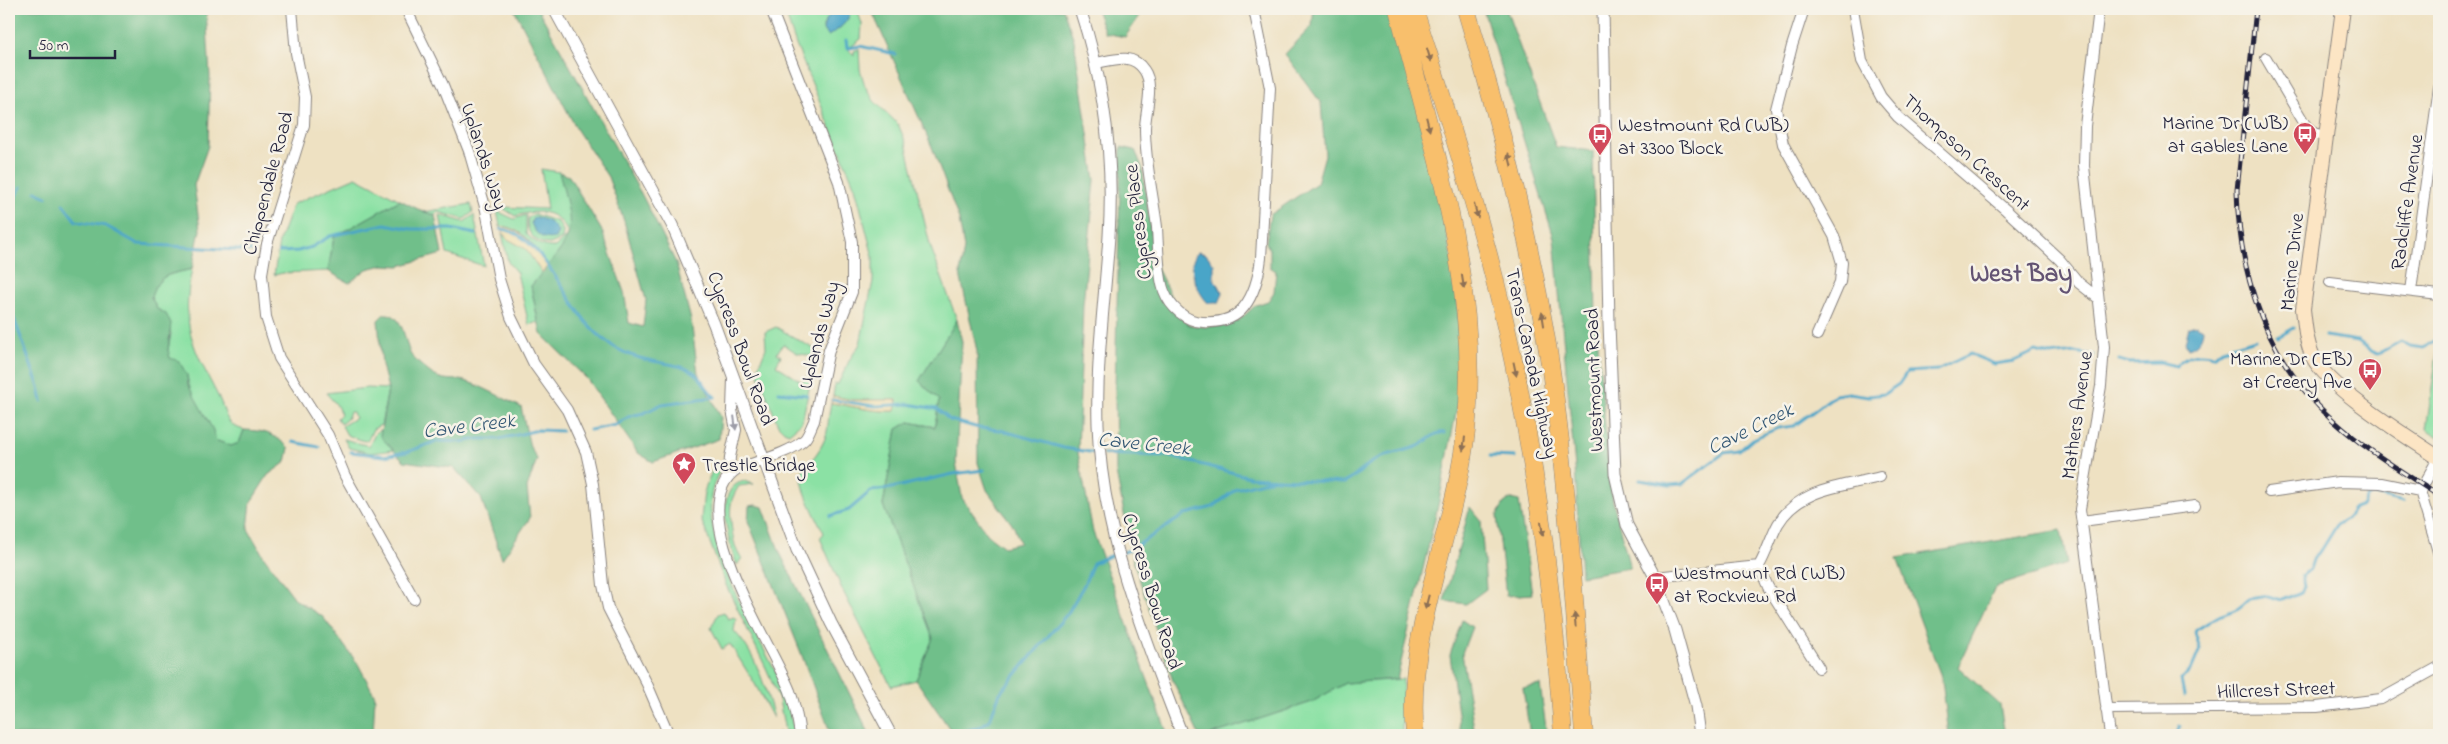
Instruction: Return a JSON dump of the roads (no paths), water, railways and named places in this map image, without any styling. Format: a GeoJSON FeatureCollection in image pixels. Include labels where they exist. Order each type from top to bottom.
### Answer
{"type":"FeatureCollection","features":[{"type":"Feature","properties":{"kind":"highway"},"geometry":{"type":"LineString","coordinates":[[1398,9],[1454,235],[1463,282],[1470,352],[1469,407],[1462,460],[1418,647],[1414,693],[1415,735]]}},
{"type":"Feature","properties":{"kind":"highway","name":"Trans-Canada Highway"},"geometry":{"type":"LineString","coordinates":[[1414,9],[1481,230],[1520,394],[1536,482],[1548,570],[1563,735]]}},
{"type":"Feature","properties":{"kind":"highway","name":"Trans-Canada Highway"},"geometry":{"type":"LineString","coordinates":[[1466,9],[1507,148],[1541,308],[1559,444],[1584,735]]}},
{"type":"Feature","properties":{"kind":"highway"},"geometry":{"type":"LineString","coordinates":[[1579,668],[1589,735]]}},
{"type":"Feature","properties":{"kind":"main road","name":"Marine Drive"},"geometry":{"type":"LineString","coordinates":[[2343,9],[2303,309],[2307,341],[2314,360],[2331,382],[2438,461]]}},
{"type":"Feature","properties":{"kind":"street","name":"Chippendale Road"},"geometry":{"type":"LineString","coordinates":[[292,9],[296,53],[305,97],[304,125],[267,244],[262,274],[266,317],[279,358],[328,435],[345,476],[414,599]]}},
{"type":"Feature","properties":{"kind":"street","name":"Uplands Way"},"geometry":{"type":"LineString","coordinates":[[406,9],[443,85],[469,150],[486,210],[499,279],[511,317],[521,341],[534,364],[567,410],[586,452],[592,484],[603,584],[608,608],[647,684],[669,735]]}},
{"type":"Feature","properties":{"kind":"street","name":"Cypress Bowl Road"},"geometry":{"type":"LineString","coordinates":[[554,9],[672,225],[695,274],[763,460],[813,587],[890,735]]}},
{"type":"Feature","properties":{"kind":"street","name":"Uplands Way"},"geometry":{"type":"LineString","coordinates":[[729,474],[737,468],[763,460],[801,442],[809,432],[814,422],[829,350],[852,292],[852,242],[839,182],[770,9]]}},
{"type":"Feature","properties":{"kind":"street","name":"Cypress Bowl Road"},"geometry":{"type":"LineString","coordinates":[[1080,9],[1096,63],[1103,100],[1110,194],[1098,391],[1102,471],[1110,519],[1127,584],[1182,735]]}},
{"type":"Feature","properties":{"kind":"street","name":"Cypress Place"},"geometry":{"type":"LineString","coordinates":[[1096,63],[1122,58],[1129,59],[1138,63],[1146,74],[1148,89],[1145,141],[1164,291],[1180,313],[1192,321],[1225,320],[1243,309],[1253,293],[1260,269],[1270,88],[1268,70],[1254,9]]}},
{"type":"Feature","properties":{"kind":"street","name":"Westmount Road"},"geometry":{"type":"LineString","coordinates":[[1603,9],[1613,448],[1621,504],[1627,525],[1655,577],[1687,673],[1696,706],[1700,735]]}},
{"type":"Feature","properties":{"kind":"street"},"geometry":{"type":"LineString","coordinates":[[1804,9],[1792,46],[1776,109],[1784,144],[1834,236],[1842,263],[1840,282],[1817,335]]}},
{"type":"Feature","properties":{"kind":"street","name":"Thompson Crescent"},"geometry":{"type":"LineString","coordinates":[[1853,9],[1862,62],[1880,97],[1898,117],[2006,210],[2060,260],[2079,283],[2098,298]]}},
{"type":"Feature","properties":{"kind":"street","name":"Mathers Avenue"},"geometry":{"type":"LineString","coordinates":[[2099,9],[2085,126],[2084,157],[2085,187],[2102,332],[2103,363],[2081,498],[2082,521],[2110,735]]}},
{"type":"Feature","properties":{"kind":"street"},"geometry":{"type":"LineString","coordinates":[[2266,58],[2306,126],[2314,133],[2327,137]]}},
{"type":"Feature","properties":{"kind":"street","name":"Radcliffe Avenue"},"geometry":{"type":"LineString","coordinates":[[2411,291],[2439,87]]}},
{"type":"Feature","properties":{"kind":"street"},"geometry":{"type":"LineString","coordinates":[[2330,282],[2439,295]]}},
{"type":"Feature","properties":{"kind":"street"},"geometry":{"type":"LineString","coordinates":[[733,375],[732,410],[736,438],[730,457],[729,474],[721,489],[718,502],[722,541],[738,584],[790,691],[800,735]]}},
{"type":"Feature","properties":{"kind":"street"},"geometry":{"type":"LineString","coordinates":[[2438,461],[2420,491],[2439,556]]}},
{"type":"Feature","properties":{"kind":"street"},"geometry":{"type":"LineString","coordinates":[[1819,668],[1768,587],[1759,566],[1778,524],[1800,500],[1827,490],[1880,477]]}},
{"type":"Feature","properties":{"kind":"street"},"geometry":{"type":"LineString","coordinates":[[2269,492],[2338,482],[2381,483],[2420,491]]}},
{"type":"Feature","properties":{"kind":"street"},"geometry":{"type":"LineString","coordinates":[[2082,521],[2195,506]]}},
{"type":"Feature","properties":{"kind":"street"},"geometry":{"type":"LineString","coordinates":[[1655,577],[1759,566]]}},
{"type":"Feature","properties":{"kind":"street","name":"Hillcrest Street"},"geometry":{"type":"LineString","coordinates":[[2106,709],[2318,707],[2381,699],[2439,667]]}},
{"type":"Feature","properties":{"kind":"water"},"geometry":{"type":"Polygon","coordinates":[[[837,9],[847,10],[850,12],[849,16],[842,26],[828,36],[823,30],[826,20],[837,9]]]}},
{"type":"Feature","properties":{"kind":"water"},"geometry":{"type":"Polygon","coordinates":[[[533,218],[546,220],[554,226],[558,232],[555,238],[543,237],[537,233],[531,223],[533,218]]]}},
{"type":"Feature","properties":{"kind":"water"},"geometry":{"type":"Polygon","coordinates":[[[1198,252],[1206,254],[1214,264],[1214,279],[1223,293],[1219,303],[1208,303],[1200,292],[1194,278],[1193,263],[1194,257],[1198,252]]]}},
{"type":"Feature","properties":{"kind":"water"},"geometry":{"type":"Polygon","coordinates":[[[2196,325],[2203,329],[2202,335],[2197,343],[2188,348],[2185,342],[2189,327],[2196,325]]]}},
{"type":"Feature","properties":{"kind":"waterway"},"geometry":{"type":"LineString","coordinates":[[846,40],[847,47],[850,48],[860,46],[895,54]]}},
{"type":"Feature","properties":{"kind":"waterway"},"geometry":{"type":"LineString","coordinates":[[9,208],[21,187]]}},
{"type":"Feature","properties":{"kind":"waterway"},"geometry":{"type":"LineString","coordinates":[[36,192],[47,197]]}},
{"type":"Feature","properties":{"kind":"waterway"},"geometry":{"type":"LineString","coordinates":[[63,204],[76,221],[106,226],[138,244],[253,251]]}},
{"type":"Feature","properties":{"kind":"waterway"},"geometry":{"type":"LineString","coordinates":[[279,252],[298,251],[312,247],[330,236],[385,224],[411,229],[451,229],[476,234]]}},
{"type":"Feature","properties":{"kind":"waterway"},"geometry":{"type":"LineString","coordinates":[[501,229],[514,233],[539,254],[580,314],[594,331],[606,341],[619,350],[633,356],[680,366],[692,371],[715,397],[662,404],[644,413],[630,416],[616,425],[590,430]]}},
{"type":"Feature","properties":{"kind":"waterway"},"geometry":{"type":"LineString","coordinates":[[9,305],[39,387],[42,401]]}},
{"type":"Feature","properties":{"kind":"waterway","name":"Cave Creek"},"geometry":{"type":"LineString","coordinates":[[2278,337],[2294,328]]}},
{"type":"Feature","properties":{"kind":"waterway","name":"Cave Creek"},"geometry":{"type":"LineString","coordinates":[[2325,336],[2358,341],[2373,352],[2379,353],[2401,341],[2410,346],[2424,348],[2439,337]]}},
{"type":"Feature","properties":{"kind":"waterway","name":"Cave Creek"},"geometry":{"type":"LineString","coordinates":[[2119,360],[2129,363],[2159,362],[2176,366],[2189,356],[2198,354],[2214,356],[2222,349],[2255,339]]}},
{"type":"Feature","properties":{"kind":"waterway","name":"Cave Creek"},"geometry":{"type":"LineString","coordinates":[[1640,480],[1669,485],[1682,484],[1724,453],[1739,451],[1753,439],[1778,428],[1794,426],[1835,395],[1849,393],[1869,396],[1884,394],[1899,384],[1907,372],[1937,370],[1970,354],[1995,364],[2014,361],[2036,351],[2050,355],[2074,352],[2093,355]]}},
{"type":"Feature","properties":{"kind":"waterway","name":"Cave Creek"},"geometry":{"type":"LineString","coordinates":[[779,392],[807,395]]}},
{"type":"Feature","properties":{"kind":"waterway","name":"Cave Creek"},"geometry":{"type":"LineString","coordinates":[[833,400],[875,406],[908,404],[937,409],[950,420],[979,428],[1000,430],[1064,448],[1096,453]]}},
{"type":"Feature","properties":{"kind":"waterway","name":"Cave Creek"},"geometry":{"type":"LineString","coordinates":[[351,452],[384,456],[407,452],[437,441],[460,442],[479,439],[500,439],[538,430],[562,431]]}},
{"type":"Feature","properties":{"kind":"waterway","name":"Cave Creek"},"geometry":{"type":"LineString","coordinates":[[1103,454],[1168,456],[1250,477],[1344,483],[1377,459],[1416,447],[1436,434],[1444,433]]}},
{"type":"Feature","properties":{"kind":"waterway","name":"Cave Creek"},"geometry":{"type":"LineString","coordinates":[[293,442],[319,447]]}},
{"type":"Feature","properties":{"kind":"waterway","name":"Cave Creek"},"geometry":{"type":"LineString","coordinates":[[1490,456],[1515,457]]}},
{"type":"Feature","properties":{"kind":"waterway"},"geometry":{"type":"LineString","coordinates":[[830,516],[849,510],[871,491],[953,474],[984,470]]}},
{"type":"Feature","properties":{"kind":"waterway"},"geometry":{"type":"LineString","coordinates":[[1121,553],[1130,550],[1186,514],[1213,507],[1236,489],[1270,480]]}},
{"type":"Feature","properties":{"kind":"waterway"},"geometry":{"type":"LineString","coordinates":[[2184,696],[2181,680],[2192,668],[2200,649],[2195,633],[2196,630],[2218,617],[2239,608],[2249,599],[2268,596],[2282,600],[2301,592],[2304,587],[2302,576],[2310,569],[2314,557],[2321,551],[2337,525],[2347,518],[2352,510],[2362,506],[2367,497],[2375,495],[2403,502]]}},
{"type":"Feature","properties":{"kind":"waterway"},"geometry":{"type":"LineString","coordinates":[[953,735],[982,726],[990,719],[1000,693],[1068,613],[1084,585],[1093,563],[1115,554]]}},
{"type":"Feature","properties":{"kind":"waterway"},"geometry":{"type":"LineString","coordinates":[[2176,735],[2180,726]]}},
{"type":"Feature","properties":{"kind":"railway"},"geometry":{"type":"LineString","coordinates":[[2256,9],[2237,190],[2244,254],[2251,286],[2261,316],[2274,345],[2291,372],[2311,398],[2359,442],[2439,496]]}},
{"type":"Feature","properties":{"kind":"place","name":"Marine Dr (WB) at Gables Lane"},"geometry":{"type":"Point","coordinates":[2305,155]}},
{"type":"Feature","properties":{"kind":"place","name":"Westmount Rd (WB) at 3300 Block"},"geometry":{"type":"Point","coordinates":[1600,156]}},
{"type":"Feature","properties":{"kind":"place","name":"Marine Dr (EB) at Creery Ave"},"geometry":{"type":"Point","coordinates":[2370,391]}},
{"type":"Feature","properties":{"kind":"place","name":"Trestle Bridge"},"geometry":{"type":"Point","coordinates":[684,485]}},
{"type":"Feature","properties":{"kind":"place","name":"Westmount Rd (WB) at Rockview Rd"},"geometry":{"type":"Point","coordinates":[1657,605]}},
{"type":"Feature","properties":{"kind":"district","name":"West Bay"},"geometry":{"type":"Point","coordinates":[2021,272]}}]}
